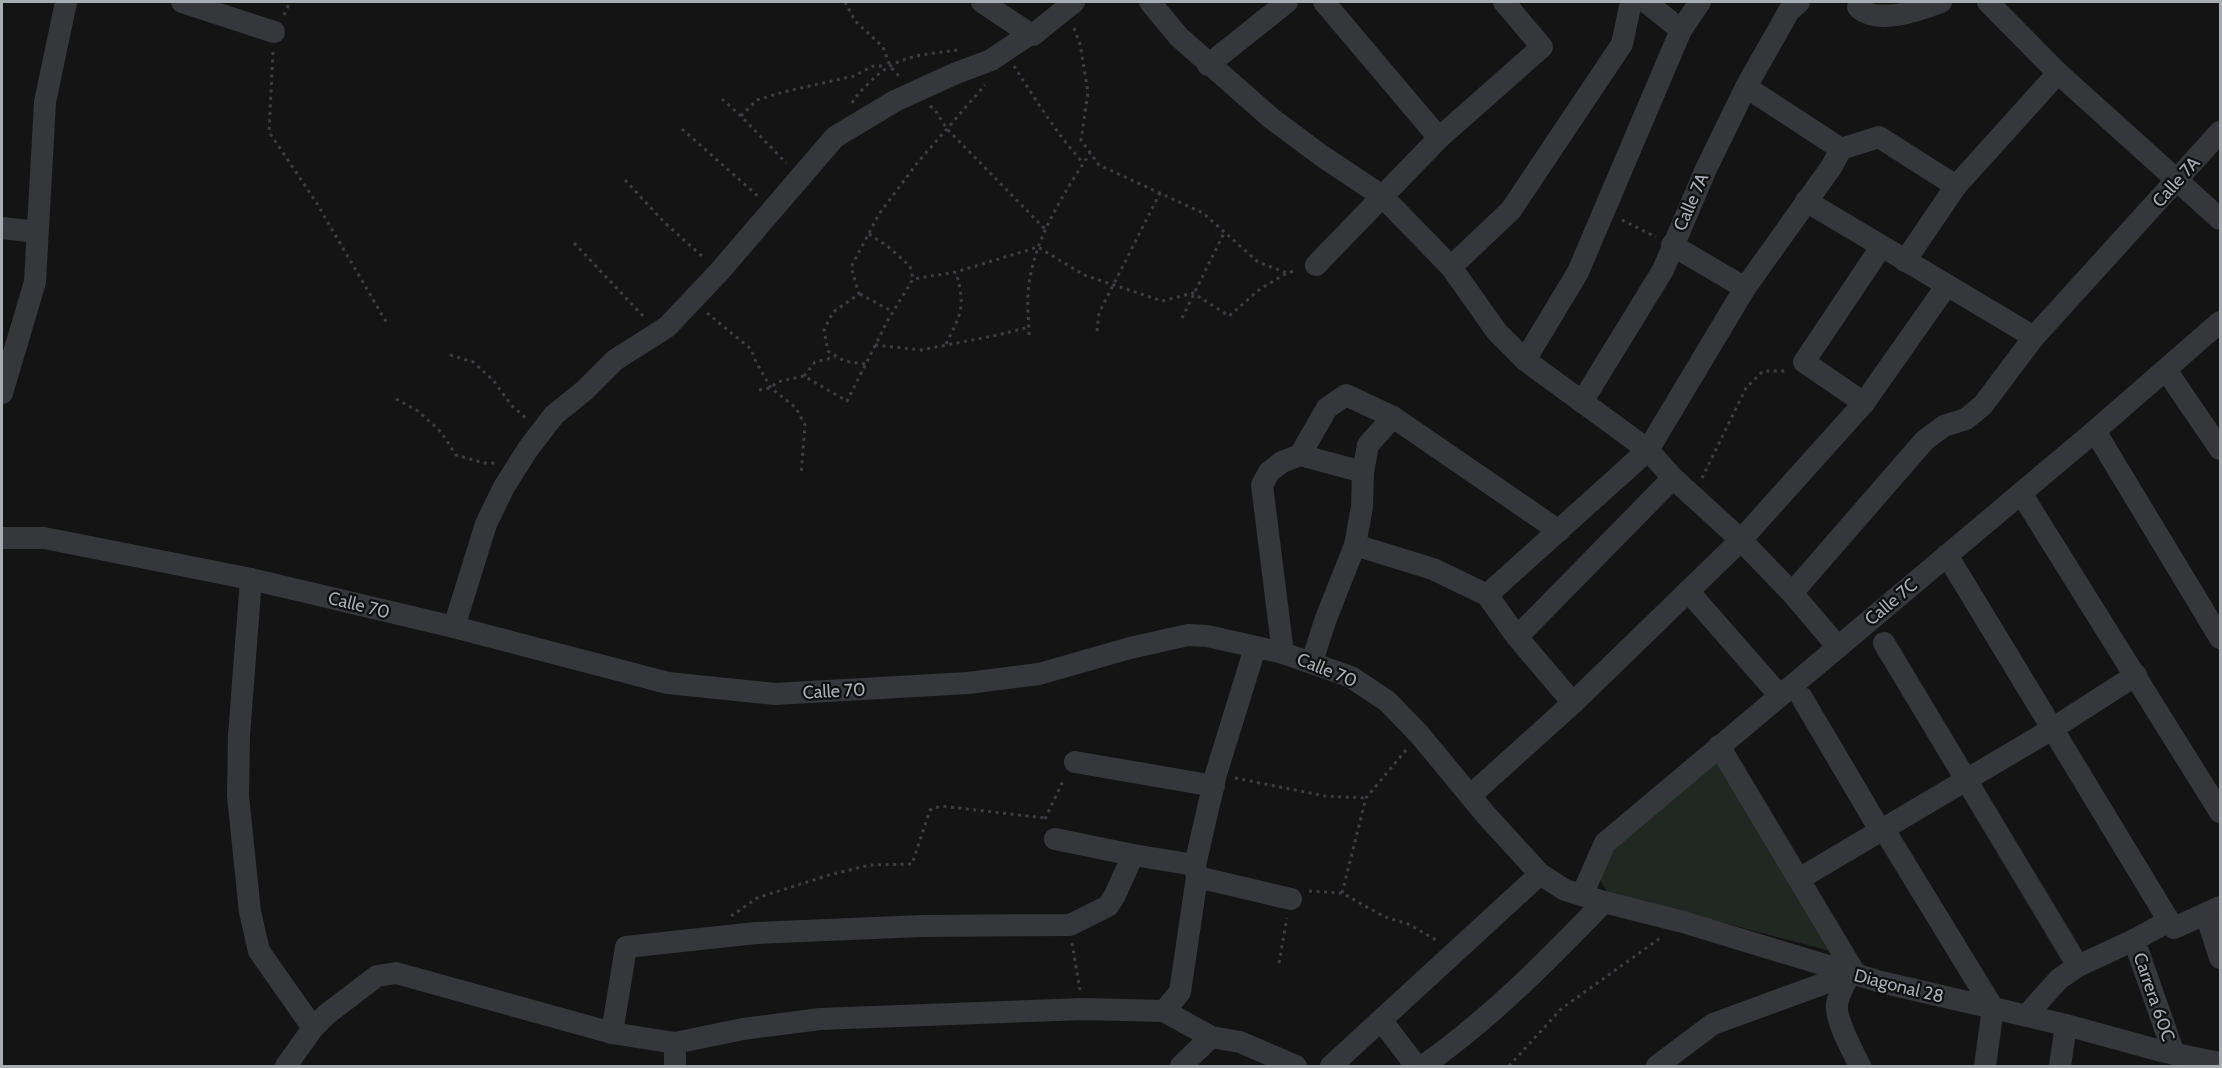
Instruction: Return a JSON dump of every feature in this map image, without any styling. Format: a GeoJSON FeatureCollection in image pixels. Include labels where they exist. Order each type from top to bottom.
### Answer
{"type":"FeatureCollection","features":[{"type":"Feature","properties":{"kind":"street"},"geometry":{"type":"LineString","coordinates":[[2,393],[35,282],[45,102],[66,2]]}},
{"type":"Feature","properties":{"kind":"street"},"geometry":{"type":"LineString","coordinates":[[182,2],[274,32]]}},
{"type":"Feature","properties":{"kind":"street"},"geometry":{"type":"LineString","coordinates":[[982,2],[1030,34]]}},
{"type":"Feature","properties":{"kind":"street"},"geometry":{"type":"LineString","coordinates":[[1150,2],[1179,37],[1271,118],[1382,196],[1451,267],[1497,332],[1525,360],[1648,450],[1673,478],[1741,540],[1792,592],[1838,647]]}},
{"type":"Feature","properties":{"kind":"street"},"geometry":{"type":"LineString","coordinates":[[1208,64],[1287,2]]}},
{"type":"Feature","properties":{"kind":"street"},"geometry":{"type":"LineString","coordinates":[[1324,2],[1439,138]]}},
{"type":"Feature","properties":{"kind":"street"},"geometry":{"type":"LineString","coordinates":[[1316,265],[1439,138],[1542,47],[1504,2]]}},
{"type":"Feature","properties":{"kind":"street"},"geometry":{"type":"LineString","coordinates":[[1451,267],[1511,210],[1622,44],[1631,2]]}},
{"type":"Feature","properties":{"kind":"street"},"geometry":{"type":"LineString","coordinates":[[1646,2],[1681,30]]}},
{"type":"Feature","properties":{"kind":"street"},"geometry":{"type":"LineString","coordinates":[[1525,360],[1578,272],[1681,30],[1700,2]]}},
{"type":"Feature","properties":{"kind":"street"},"geometry":{"type":"LineString","coordinates":[[1858,7],[1863,12],[1878,16],[1917,12],[1941,2]]}},
{"type":"Feature","properties":{"kind":"street"},"geometry":{"type":"LineString","coordinates":[[1989,2],[2058,73],[2220,219]]}},
{"type":"Feature","properties":{"kind":"street"},"geometry":{"type":"LineString","coordinates":[[454,627],[486,524],[518,464],[554,415],[585,390],[615,360],[667,327],[719,272],[835,137],[895,101],[991,60],[1030,34],[1033,35],[1070,4]]}},
{"type":"Feature","properties":{"kind":"street","name":"Calle 7A"},"geometry":{"type":"LineString","coordinates":[[1582,402],[1663,270],[1672,245],[1746,87],[1789,4]]}},
{"type":"Feature","properties":{"kind":"street"},"geometry":{"type":"LineString","coordinates":[[1905,261],[1956,186],[2058,73]]}},
{"type":"Feature","properties":{"kind":"street"},"geometry":{"type":"LineString","coordinates":[[1746,87],[1841,149]]}},
{"type":"Feature","properties":{"kind":"street","name":"Calle 7A"},"geometry":{"type":"LineString","coordinates":[[1792,592],[1925,440],[1944,426],[1966,419],[1983,405],[2034,337],[2220,132]]}},
{"type":"Feature","properties":{"kind":"street"},"geometry":{"type":"LineString","coordinates":[[1487,595],[1648,450],[1745,288],[1832,166],[1841,149],[1880,137],[1956,186]]}},
{"type":"Feature","properties":{"kind":"street"},"geometry":{"type":"LineString","coordinates":[[1806,201],[2034,337]]}},
{"type":"Feature","properties":{"kind":"street"},"geometry":{"type":"LineString","coordinates":[[2,228],[37,232]]}},
{"type":"Feature","properties":{"kind":"street"},"geometry":{"type":"LineString","coordinates":[[1672,245],[1745,288]]}},
{"type":"Feature","properties":{"kind":"street"},"geometry":{"type":"LineString","coordinates":[[1863,403],[1804,362],[1881,247]]}},
{"type":"Feature","properties":{"kind":"street"},"geometry":{"type":"LineString","coordinates":[[1471,795],[1573,703],[1741,540],[1863,403],[1947,285]]}},
{"type":"Feature","properties":{"kind":"street","name":"Calle 7C"},"geometry":{"type":"LineString","coordinates":[[1582,895],[1605,843],[1719,746],[1791,697],[1838,647],[2095,431],[2220,322]]}},
{"type":"Feature","properties":{"kind":"street"},"geometry":{"type":"LineString","coordinates":[[2166,370],[2220,449]]}},
{"type":"Feature","properties":{"kind":"street"},"geometry":{"type":"LineString","coordinates":[[1300,455],[1327,408],[1346,395],[1393,417],[1558,531]]}},
{"type":"Feature","properties":{"kind":"street"},"geometry":{"type":"LineString","coordinates":[[1312,662],[1324,621],[1354,545],[1362,507],[1363,472],[1368,445],[1393,417]]}},
{"type":"Feature","properties":{"kind":"street"},"geometry":{"type":"LineString","coordinates":[[2095,431],[2220,638]]}},
{"type":"Feature","properties":{"kind":"street"},"geometry":{"type":"LineString","coordinates":[[1283,653],[1262,485],[1269,472],[1282,462],[1300,455],[1363,472]]}},
{"type":"Feature","properties":{"kind":"street"},"geometry":{"type":"LineString","coordinates":[[1517,637],[1673,478]]}},
{"type":"Feature","properties":{"kind":"street"},"geometry":{"type":"LineString","coordinates":[[2021,493],[2220,812]]}},
{"type":"Feature","properties":{"kind":"street","name":"Calle 70"},"geometry":{"type":"LineString","coordinates":[[2,538],[44,538],[251,579],[454,627],[668,683],[775,694],[968,683],[1039,674],[1130,648],[1188,636],[1207,636],[1283,653],[1351,677],[1387,701],[1419,734],[1539,874],[1553,884],[1582,895]]}},
{"type":"Feature","properties":{"kind":"street"},"geometry":{"type":"LineString","coordinates":[[1354,545],[1433,569],[1487,595],[1517,637],[1573,703]]}},
{"type":"Feature","properties":{"kind":"street"},"geometry":{"type":"LineString","coordinates":[[1947,555],[2169,921],[2174,928],[2213,910],[2220,958]]}},
{"type":"Feature","properties":{"kind":"street"},"geometry":{"type":"LineString","coordinates":[[251,579],[238,735],[238,796],[250,912],[259,951],[313,1028]]}},
{"type":"Feature","properties":{"kind":"street"},"geometry":{"type":"LineString","coordinates":[[1688,591],[1791,697],[1882,829],[1993,1008],[1985,1066]]}},
{"type":"Feature","properties":{"kind":"street"},"geometry":{"type":"LineString","coordinates":[[1884,643],[2078,966]]}},
{"type":"Feature","properties":{"kind":"street"},"geometry":{"type":"LineString","coordinates":[[1164,1011],[1180,992],[1196,871],[1215,780],[1255,648]]}},
{"type":"Feature","properties":{"kind":"street"},"geometry":{"type":"LineString","coordinates":[[1799,879],[2052,729],[2136,675]]}},
{"type":"Feature","properties":{"kind":"street"},"geometry":{"type":"LineString","coordinates":[[1719,746],[1853,974]]}},
{"type":"Feature","properties":{"kind":"street"},"geometry":{"type":"LineString","coordinates":[[1075,762],[1215,780]]}},
{"type":"Feature","properties":{"kind":"street"},"geometry":{"type":"LineString","coordinates":[[1055,838],[1196,871],[1291,898]]}},
{"type":"Feature","properties":{"kind":"street"},"geometry":{"type":"LineString","coordinates":[[612,1033],[626,946],[731,936],[921,926],[1070,925],[1108,906],[1133,855]]}},
{"type":"Feature","properties":{"kind":"street"},"geometry":{"type":"LineString","coordinates":[[1331,1066],[1539,874]]}},
{"type":"Feature","properties":{"kind":"street","name":"Diagonal 28"},"geometry":{"type":"LineString","coordinates":[[1582,895],[1683,922],[1853,974],[2066,1025],[2166,1057],[2220,1063]]}},
{"type":"Feature","properties":{"kind":"street"},"geometry":{"type":"LineString","coordinates":[[1423,1066],[1466,1035],[1518,988],[1604,902]]}},
{"type":"Feature","properties":{"kind":"street"},"geometry":{"type":"LineString","coordinates":[[2026,1016],[2059,979],[2078,966],[2169,921]]}},
{"type":"Feature","properties":{"kind":"street","name":"Carrera 60C"},"geometry":{"type":"LineString","coordinates":[[2134,940],[2166,1057]]}},
{"type":"Feature","properties":{"kind":"street"},"geometry":{"type":"LineString","coordinates":[[290,1065],[313,1028],[327,1014],[377,976],[396,973],[612,1033],[675,1043],[743,1029],[820,1020],[1084,1009],[1164,1011],[1211,1037],[1240,1042],[1296,1066]]}},
{"type":"Feature","properties":{"kind":"street"},"geometry":{"type":"LineString","coordinates":[[1657,1066],[1713,1024],[1853,974]]}},
{"type":"Feature","properties":{"kind":"street"},"geometry":{"type":"LineString","coordinates":[[1853,974],[1840,993],[1837,1007],[1840,1021],[1860,1066]]}},
{"type":"Feature","properties":{"kind":"street"},"geometry":{"type":"LineString","coordinates":[[1382,1021],[1416,1066]]}},
{"type":"Feature","properties":{"kind":"street"},"geometry":{"type":"LineString","coordinates":[[2060,1066],[2066,1025]]}},
{"type":"Feature","properties":{"kind":"street"},"geometry":{"type":"LineString","coordinates":[[1181,1066],[1211,1037]]}},
{"type":"Feature","properties":{"kind":"street"},"geometry":{"type":"LineString","coordinates":[[675,1043],[675,1066]]}},
{"type":"Feature","properties":{"kind":"path"},"geometry":{"type":"LineString","coordinates":[[290,2],[274,32],[270,132],[316,202],[388,326]]}},
{"type":"Feature","properties":{"kind":"path"},"geometry":{"type":"LineString","coordinates":[[844,2],[855,21],[883,48],[890,66],[914,92],[935,110],[947,129],[1046,230]]}},
{"type":"Feature","properties":{"kind":"path"},"geometry":{"type":"LineString","coordinates":[[1070,4],[1088,92],[1081,140],[1099,165],[1203,213],[1258,262],[1287,273]]}},
{"type":"Feature","properties":{"kind":"path"},"geometry":{"type":"LineString","coordinates":[[1004,51],[1042,109],[1083,163]]}},
{"type":"Feature","properties":{"kind":"path"},"geometry":{"type":"LineString","coordinates":[[741,116],[757,100],[854,76],[873,66],[890,66]]}},
{"type":"Feature","properties":{"kind":"path"},"geometry":{"type":"LineString","coordinates":[[893,312],[859,294],[851,267],[879,214],[918,162],[985,85]]}},
{"type":"Feature","properties":{"kind":"path"},"geometry":{"type":"LineString","coordinates":[[722,99],[800,177]]}},
{"type":"Feature","properties":{"kind":"path"},"geometry":{"type":"LineString","coordinates":[[682,129],[772,210]]}},
{"type":"Feature","properties":{"kind":"path"},"geometry":{"type":"LineString","coordinates":[[1029,335],[1028,291],[1038,247],[1062,196],[1090,153]]}},
{"type":"Feature","properties":{"kind":"path"},"geometry":{"type":"LineString","coordinates":[[625,180],[664,222],[719,272]]}},
{"type":"Feature","properties":{"kind":"path"},"geometry":{"type":"LineString","coordinates":[[1097,331],[1099,314],[1160,194]]}},
{"type":"Feature","properties":{"kind":"path"},"geometry":{"type":"LineString","coordinates":[[1604,211],[1672,245]]}},
{"type":"Feature","properties":{"kind":"path"},"geometry":{"type":"LineString","coordinates":[[1182,318],[1224,233]]}},
{"type":"Feature","properties":{"kind":"path"},"geometry":{"type":"LineString","coordinates":[[804,376],[847,401],[875,345],[913,279],[910,266],[869,234]]}},
{"type":"Feature","properties":{"kind":"path"},"geometry":{"type":"LineString","coordinates":[[574,243],[658,333]]}},
{"type":"Feature","properties":{"kind":"path"},"geometry":{"type":"LineString","coordinates":[[913,279],[956,272],[1038,247],[1084,275],[1162,301],[1193,293],[1229,316],[1260,289],[1287,273],[1316,265]]}},
{"type":"Feature","properties":{"kind":"path"},"geometry":{"type":"LineString","coordinates":[[946,344],[962,314],[962,291],[956,272]]}},
{"type":"Feature","properties":{"kind":"path"},"geometry":{"type":"LineString","coordinates":[[859,294],[833,312],[824,330],[828,351],[844,361],[865,364]]}},
{"type":"Feature","properties":{"kind":"path"},"geometry":{"type":"LineString","coordinates":[[691,301],[751,349],[771,387],[796,408],[805,425],[801,475]]}},
{"type":"Feature","properties":{"kind":"path"},"geometry":{"type":"LineString","coordinates":[[875,345],[921,350],[1029,327]]}},
{"type":"Feature","properties":{"kind":"path"},"geometry":{"type":"LineString","coordinates":[[450,355],[473,362],[493,380],[512,406],[542,430]]}},
{"type":"Feature","properties":{"kind":"path"},"geometry":{"type":"LineString","coordinates":[[759,390],[771,387],[777,382],[804,376],[815,362],[837,357]]}},
{"type":"Feature","properties":{"kind":"path"},"geometry":{"type":"LineString","coordinates":[[1693,496],[1746,388],[1763,371],[1790,371],[1804,362]]}},
{"type":"Feature","properties":{"kind":"path"},"geometry":{"type":"LineString","coordinates":[[396,399],[418,411],[441,432],[456,454],[484,463],[518,464]]}},
{"type":"Feature","properties":{"kind":"path"},"geometry":{"type":"LineString","coordinates":[[1342,893],[1366,798],[1419,734]]}},
{"type":"Feature","properties":{"kind":"path"},"geometry":{"type":"LineString","coordinates":[[1055,838],[1045,818],[1075,762]]}},
{"type":"Feature","properties":{"kind":"path"},"geometry":{"type":"LineString","coordinates":[[1215,780],[1325,796],[1366,798]]}},
{"type":"Feature","properties":{"kind":"path"},"geometry":{"type":"LineString","coordinates":[[731,936],[728,921],[730,916],[747,907],[757,898],[829,875],[870,866],[912,864],[930,810],[941,806],[1045,818]]}},
{"type":"Feature","properties":{"kind":"path"},"geometry":{"type":"LineString","coordinates":[[1279,963],[1291,898],[1310,890],[1342,893],[1385,917],[1408,924],[1455,950]]}},
{"type":"Feature","properties":{"kind":"path"},"geometry":{"type":"LineString","coordinates":[[1509,1066],[1561,1009],[1683,922]]}},
{"type":"Feature","properties":{"kind":"path"},"geometry":{"type":"LineString","coordinates":[[1070,925],[1073,958],[1084,1009]]}},
{"type":"Feature","properties":{"kind":"shaded area"},"geometry":{"type":"Polygon","coordinates":[[[1716,761],[1830,951],[1607,892],[1599,878],[1614,849],[1716,761]]]}}]}
